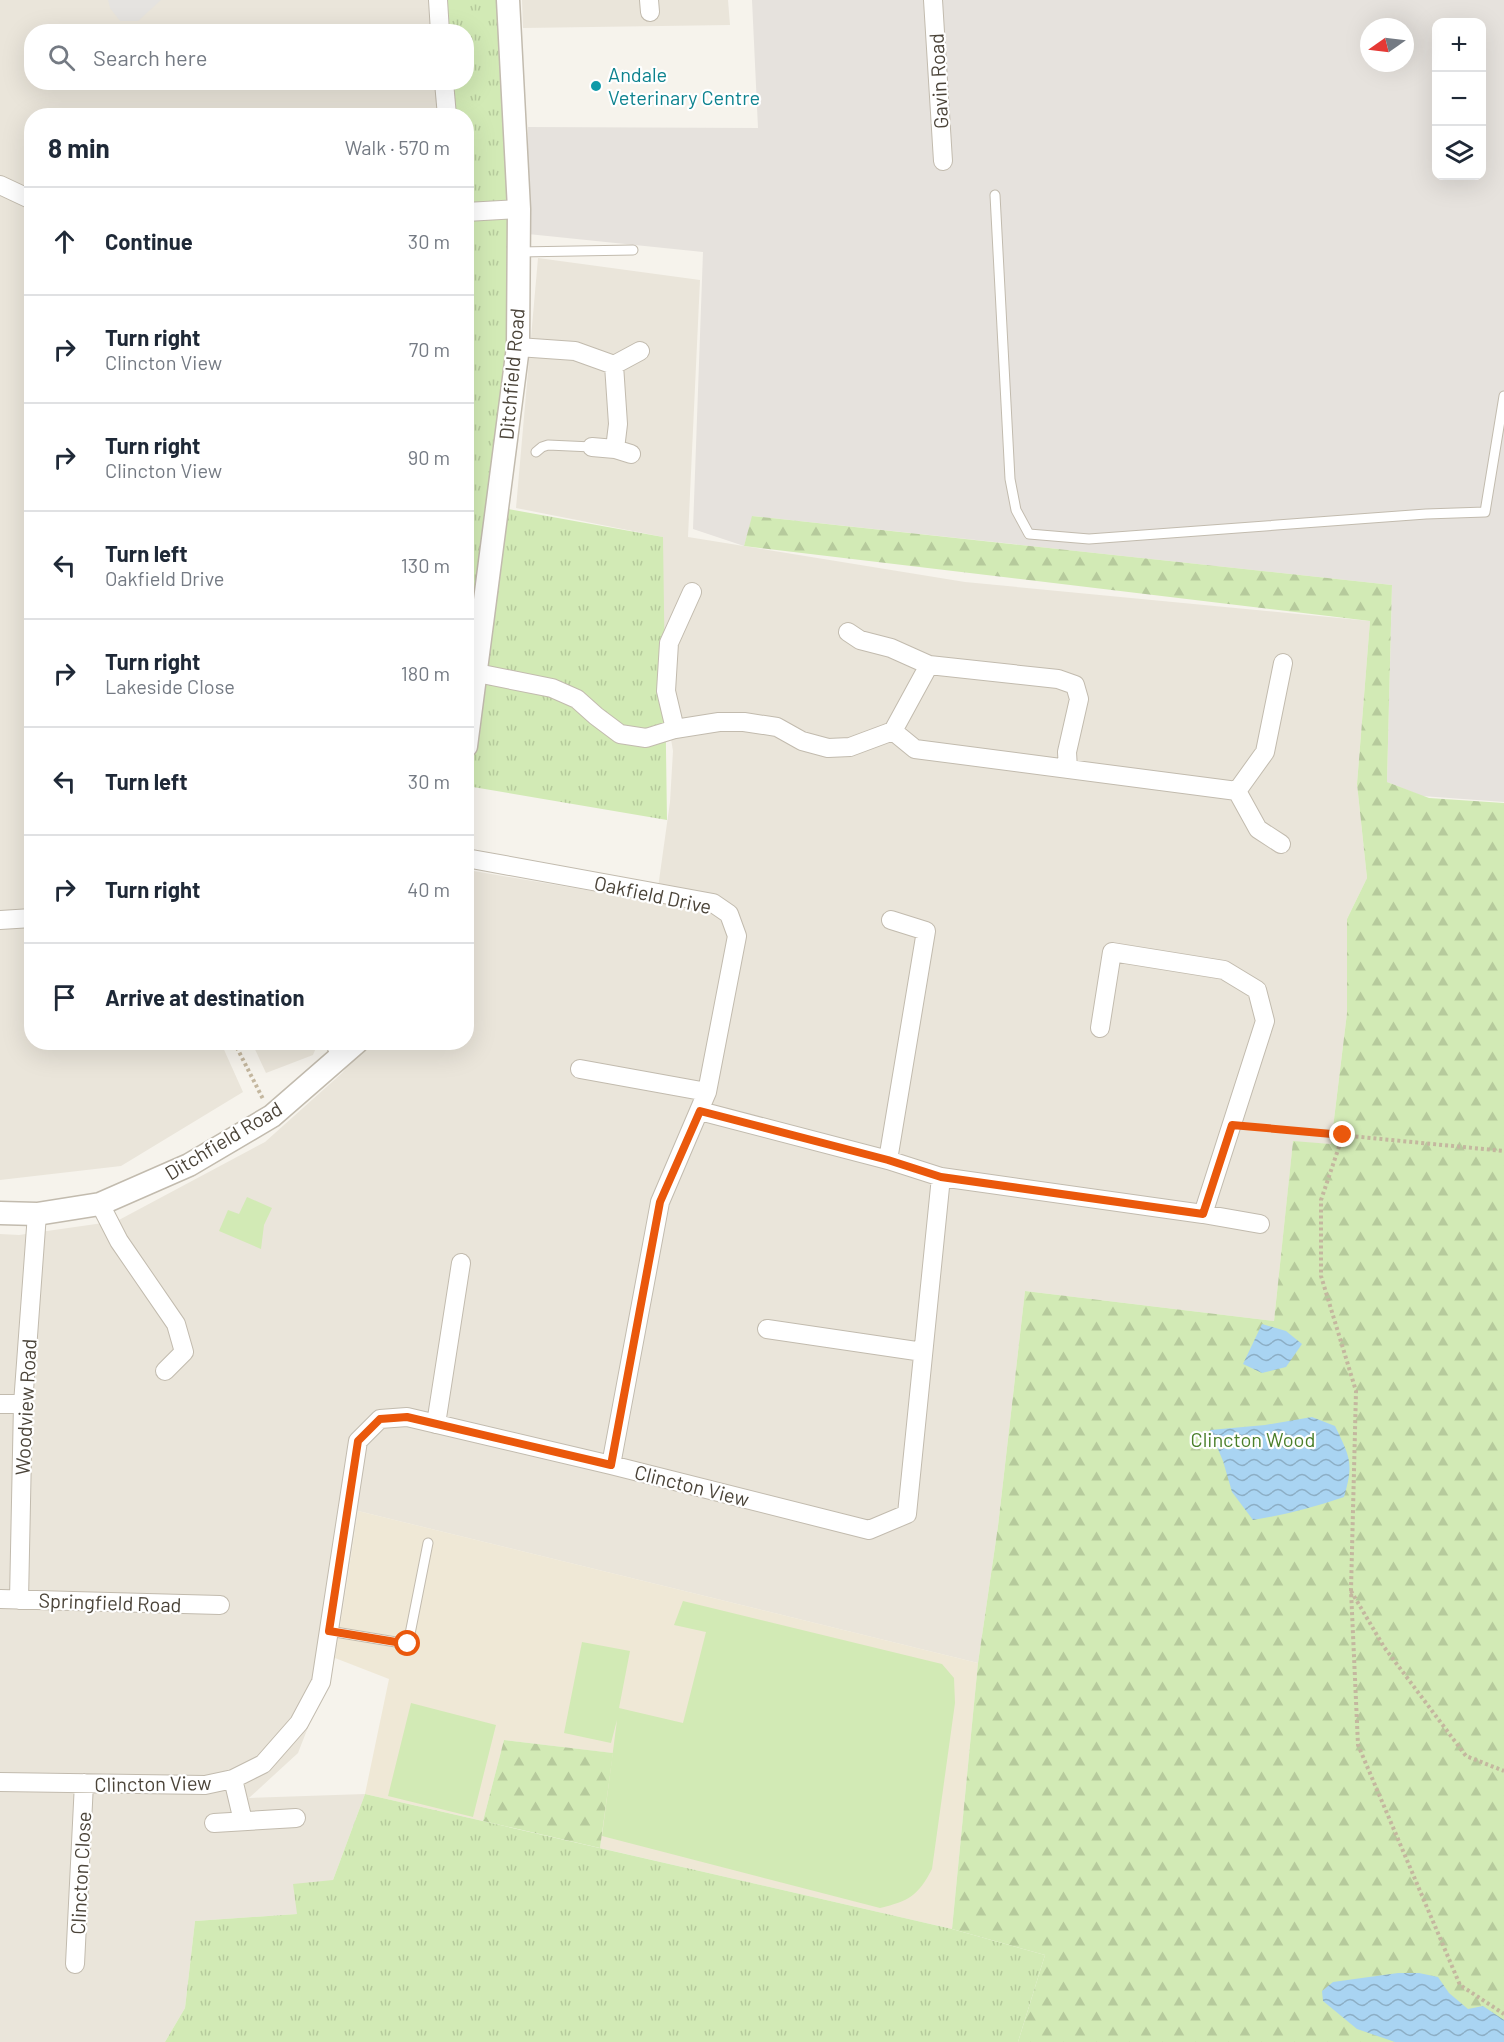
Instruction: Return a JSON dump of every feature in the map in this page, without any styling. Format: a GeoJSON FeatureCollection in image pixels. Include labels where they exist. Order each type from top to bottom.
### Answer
{"type":"FeatureCollection","features":[{"type":"Feature","properties":{"kind":"street"},"geometry":{"type":"LineString","coordinates":[[438,0],[440,24]]}},
{"type":"Feature","properties":{"kind":"street","name":"Ditchfield Road"},"geometry":{"type":"LineString","coordinates":[[474,693],[477,673],[474,627],[518,347],[519,209],[508,0]]}},
{"type":"Feature","properties":{"kind":"street","name":"Gavin Road"},"geometry":{"type":"LineString","coordinates":[[933,0],[943,161]]}},
{"type":"Feature","properties":{"kind":"street"},"geometry":{"type":"LineString","coordinates":[[445,90],[446,108]]}},
{"type":"Feature","properties":{"kind":"street"},"geometry":{"type":"LineString","coordinates":[[0,185],[24,197]]}},
{"type":"Feature","properties":{"kind":"street"},"geometry":{"type":"LineString","coordinates":[[474,212],[519,209]]}},
{"type":"Feature","properties":{"kind":"street"},"geometry":{"type":"LineString","coordinates":[[518,347],[575,351],[614,365],[640,351]]}},
{"type":"Feature","properties":{"kind":"street"},"geometry":{"type":"LineString","coordinates":[[592,447],[623,451],[618,424],[614,365]]}},
{"type":"Feature","properties":{"kind":"street"},"geometry":{"type":"LineString","coordinates":[[675,729],[666,691],[669,642],[692,592]]}},
{"type":"Feature","properties":{"kind":"street"},"geometry":{"type":"LineString","coordinates":[[848,632],[860,640],[891,648],[929,665],[1058,679],[1075,686],[1079,699],[1067,752],[1068,770]]}},
{"type":"Feature","properties":{"kind":"street"},"geometry":{"type":"LineString","coordinates":[[1237,791],[1265,752],[1283,663]]}},
{"type":"Feature","properties":{"kind":"street"},"geometry":{"type":"LineString","coordinates":[[477,673],[552,688],[577,699],[620,734],[646,738],[675,729],[719,722],[744,722],[777,727],[802,741],[828,748],[850,747],[893,731],[929,665]]}},
{"type":"Feature","properties":{"kind":"street"},"geometry":{"type":"LineString","coordinates":[[893,731],[915,749],[1237,791]]}},
{"type":"Feature","properties":{"kind":"street"},"geometry":{"type":"LineString","coordinates":[[1237,791],[1258,829],[1281,844]]}},
{"type":"Feature","properties":{"kind":"street","name":"Oakfield Drive"},"geometry":{"type":"LineString","coordinates":[[474,859],[713,903],[729,914],[737,936],[707,1092],[660,1202],[611,1465]]}},
{"type":"Feature","properties":{"kind":"street"},"geometry":{"type":"LineString","coordinates":[[0,920],[24,918]]}},
{"type":"Feature","properties":{"kind":"street"},"geometry":{"type":"LineString","coordinates":[[888,1160],[926,932],[891,920]]}},
{"type":"Feature","properties":{"kind":"street"},"geometry":{"type":"LineString","coordinates":[[1100,1028],[1112,952],[1224,970],[1257,990],[1265,1021],[1203,1214]]}},
{"type":"Feature","properties":{"kind":"street","name":"Ditchfield Road"},"geometry":{"type":"LineString","coordinates":[[0,1213],[37,1214],[100,1204],[189,1165],[272,1116],[334,1051]]}},
{"type":"Feature","properties":{"kind":"street"},"geometry":{"type":"LineString","coordinates":[[580,1069],[707,1092]]}},
{"type":"Feature","properties":{"kind":"street"},"geometry":{"type":"LineString","coordinates":[[700,1111],[888,1160],[941,1177],[1260,1224]]}},
{"type":"Feature","properties":{"kind":"street","name":"Clincton View"},"geometry":{"type":"LineString","coordinates":[[0,1782],[205,1785],[233,1779],[263,1764],[299,1723],[321,1682],[358,1441],[380,1419],[407,1417],[611,1465],[869,1530],[908,1514],[941,1177]]}},
{"type":"Feature","properties":{"kind":"street"},"geometry":{"type":"LineString","coordinates":[[100,1204],[118,1240],[176,1324],[184,1352],[165,1371]]}},
{"type":"Feature","properties":{"kind":"street","name":"Woodview Road"},"geometry":{"type":"LineString","coordinates":[[19,1600],[23,1404],[37,1214]]}},
{"type":"Feature","properties":{"kind":"street"},"geometry":{"type":"LineString","coordinates":[[436,1424],[461,1263]]}},
{"type":"Feature","properties":{"kind":"street"},"geometry":{"type":"LineString","coordinates":[[767,1329],[923,1352]]}},
{"type":"Feature","properties":{"kind":"street"},"geometry":{"type":"LineString","coordinates":[[0,1404],[23,1404]]}},
{"type":"Feature","properties":{"kind":"street","name":"Springfield Road"},"geometry":{"type":"LineString","coordinates":[[0,1599],[220,1605]]}},
{"type":"Feature","properties":{"kind":"street"},"geometry":{"type":"LineString","coordinates":[[233,1779],[243,1821]]}},
{"type":"Feature","properties":{"kind":"street","name":"Clincton Close"},"geometry":{"type":"LineString","coordinates":[[75,1964],[84,1783]]}},
{"type":"Feature","properties":{"kind":"street"},"geometry":{"type":"LineString","coordinates":[[214,1823],[296,1818]]}},
{"type":"Feature","properties":{"kind":"lane"},"geometry":{"type":"LineString","coordinates":[[995,195],[1010,479],[1016,510],[1029,534],[1089,539],[1415,514],[1485,512],[1504,396]]}},
{"type":"Feature","properties":{"kind":"lane"},"geometry":{"type":"LineString","coordinates":[[519,252],[633,250]]}},
{"type":"Feature","properties":{"kind":"lane"},"geometry":{"type":"LineString","coordinates":[[536,452],[548,445],[592,447]]}},
{"type":"Feature","properties":{"kind":"lane"},"geometry":{"type":"LineString","coordinates":[[329,1631],[408,1644],[428,1543]]}},
{"type":"Feature","properties":{"kind":"path"},"geometry":{"type":"LineString","coordinates":[[238,1050],[272,1116]]}},
{"type":"Feature","properties":{"kind":"path"},"geometry":{"type":"LineString","coordinates":[[1232,1125],[1504,1151]]}},
{"type":"Feature","properties":{"kind":"path"},"geometry":{"type":"LineString","coordinates":[[1343,1135],[1321,1200],[1321,1276],[1356,1391],[1351,1590],[1358,1745],[1460,1985],[1504,2014]]}},
{"type":"Feature","properties":{"kind":"path"},"geometry":{"type":"LineString","coordinates":[[1351,1590],[1384,1647],[1466,1756],[1504,1771]]}},
{"type":"Feature","properties":{"kind":"shaded area"},"geometry":{"type":"Polygon","coordinates":[[[0,0],[429,0],[431,24],[24,24],[24,90],[436,90],[437,108],[24,108],[24,1050],[224,1050],[243,1092],[121,1166],[0,1180],[0,0]]]}},
{"type":"Feature","properties":{"kind":"shaded area"},"geometry":{"type":"Polygon","coordinates":[[[108,0],[161,0],[138,21],[120,21],[110,8],[108,0]]]}},
{"type":"Feature","properties":{"kind":"shaded area"},"geometry":{"type":"Polygon","coordinates":[[[522,0],[728,0],[730,25],[523,28],[522,0]]]}},
{"type":"Feature","properties":{"kind":"shaded area"},"geometry":{"type":"Polygon","coordinates":[[[752,0],[1504,0],[1504,802],[1422,796],[1387,782],[1392,585],[753,516],[744,546],[693,529],[703,252],[528,234],[528,127],[758,128],[752,0]]]}},
{"type":"Feature","properties":{"kind":"shaded area"},"geometry":{"type":"Polygon","coordinates":[[[538,258],[700,280],[688,537],[965,582],[1370,621],[1357,784],[1367,878],[1347,919],[1347,1013],[1331,1144],[1293,1142],[1274,1321],[1025,1291],[998,1526],[978,1663],[358,1511],[335,1658],[298,1753],[249,1798],[365,1794],[333,1880],[297,1914],[195,1921],[185,2008],[165,2042],[0,2042],[0,1234],[19,1235],[117,1221],[265,1142],[342,1073],[362,1050],[474,1050],[474,871],[656,902],[670,802],[673,751],[658,662],[663,537],[516,508],[538,258]]]}},
{"type":"Feature","properties":{"kind":"shaded area"},"geometry":{"type":"Polygon","coordinates":[[[255,1050],[315,1050],[313,1055],[266,1073],[255,1050]]]}},
{"type":"Feature","properties":{"kind":"shaded area"},"geometry":{"type":"Polygon","coordinates":[[[358,1511],[978,1663],[952,1929],[600,1848],[612,1753],[504,1740],[483,1821],[365,1794],[389,1679],[335,1658],[358,1511]]]}},
{"type":"Feature","properties":{"kind":"green space"},"geometry":{"type":"Polygon","coordinates":[[[435,0],[504,0],[519,209],[497,507],[663,537],[667,820],[474,787],[474,686],[481,630],[474,627],[474,108],[444,108],[443,90],[474,90],[474,24],[437,24],[435,0]]]}},
{"type":"Feature","properties":{"kind":"green space","name":"Clincton Wood"},"geometry":{"type":"Polygon","coordinates":[[[752,516],[1392,585],[1387,782],[1429,798],[1504,803],[1504,2042],[1018,2042],[1045,1955],[952,1929],[978,1663],[998,1526],[1025,1291],[1274,1321],[1293,1141],[1331,1144],[1347,1013],[1347,919],[1367,878],[1357,784],[1370,621],[744,546],[752,516]]]}},
{"type":"Feature","properties":{"kind":"green space"},"geometry":{"type":"Polygon","coordinates":[[[247,1197],[272,1208],[264,1225],[261,1249],[219,1231],[228,1210],[239,1214],[247,1197]]]}},
{"type":"Feature","properties":{"kind":"green space"},"geometry":{"type":"Polygon","coordinates":[[[683,1601],[942,1664],[954,1678],[955,1703],[932,1869],[922,1886],[912,1896],[880,1908],[602,1836],[617,1720],[611,1743],[564,1733],[582,1642],[630,1651],[619,1708],[683,1723],[706,1632],[674,1625],[683,1601]]]}},
{"type":"Feature","properties":{"kind":"green space"},"geometry":{"type":"Polygon","coordinates":[[[411,1703],[496,1725],[473,1817],[388,1796],[411,1703]]]}},
{"type":"Feature","properties":{"kind":"green space"},"geometry":{"type":"Polygon","coordinates":[[[504,1740],[613,1753],[600,1848],[483,1821],[504,1740]]]}},
{"type":"Feature","properties":{"kind":"green space"},"geometry":{"type":"Polygon","coordinates":[[[365,1794],[952,1929],[1045,1955],[1018,2042],[165,2042],[185,2008],[195,1921],[297,1914],[293,1884],[333,1880],[365,1794]]]}},
{"type":"Feature","properties":{"kind":"water"},"geometry":{"type":"Polygon","coordinates":[[[1262,1324],[1286,1331],[1302,1344],[1286,1367],[1262,1373],[1243,1364],[1262,1324]]]}},
{"type":"Feature","properties":{"kind":"water"},"geometry":{"type":"Polygon","coordinates":[[[1312,1417],[1335,1426],[1344,1445],[1350,1468],[1344,1497],[1253,1520],[1232,1492],[1223,1461],[1210,1430],[1265,1425],[1312,1417]]]}},
{"type":"Feature","properties":{"kind":"water"},"geometry":{"type":"Polygon","coordinates":[[[1398,1973],[1419,1973],[1438,1977],[1449,1993],[1468,2009],[1483,2006],[1504,2020],[1504,2042],[1395,2042],[1357,2029],[1323,2001],[1322,1991],[1333,1982],[1398,1973]]]}},
{"type":"Feature","properties":{"kind":"place","name":"Andale Veterinary Centre"},"geometry":{"type":"Point","coordinates":[596,86]}},
{"type":"Feature","properties":{"kind":"route"},"geometry":{"type":"LineString","coordinates":[[408,1644],[329,1631],[358,1441],[380,1419],[407,1417],[611,1465],[660,1202],[700,1111],[888,1160],[941,1177],[1203,1214],[1232,1125],[1343,1135]]}}]}
